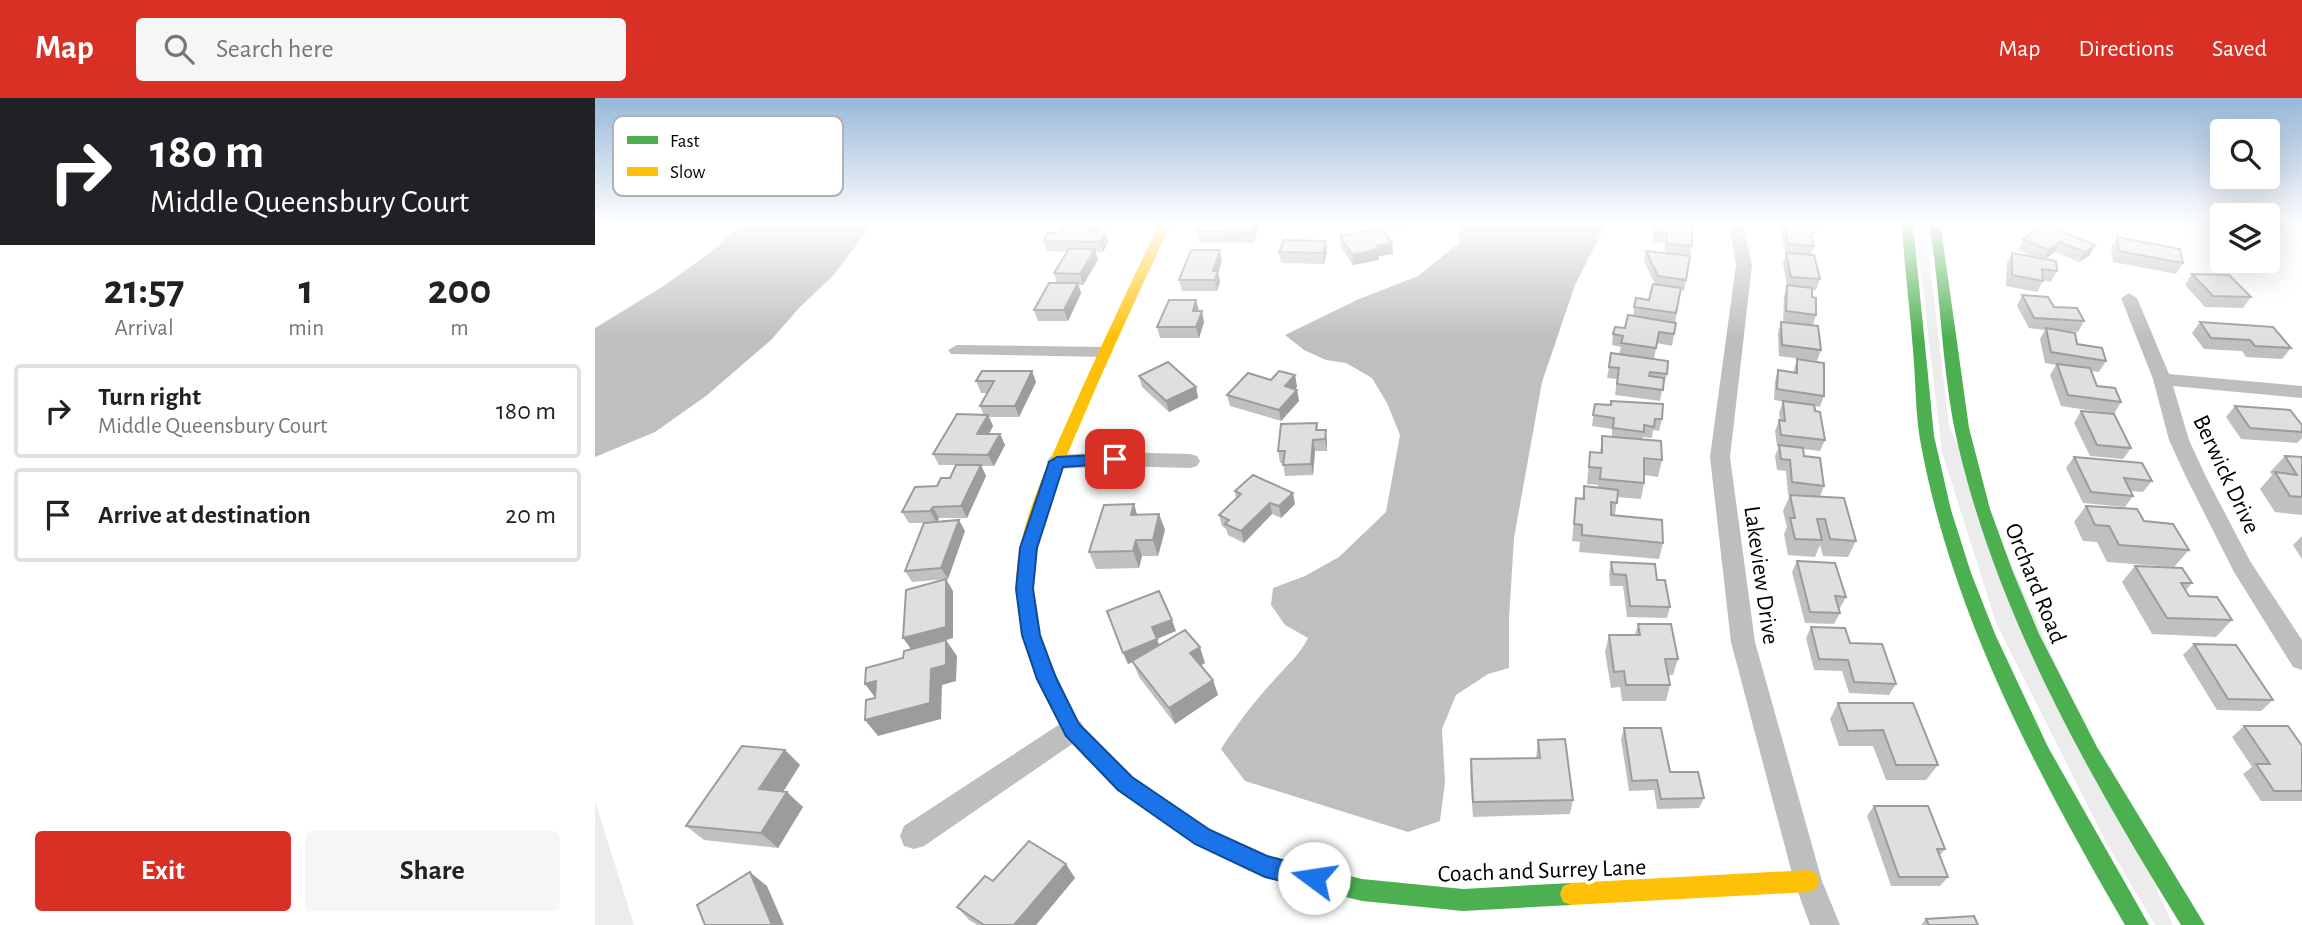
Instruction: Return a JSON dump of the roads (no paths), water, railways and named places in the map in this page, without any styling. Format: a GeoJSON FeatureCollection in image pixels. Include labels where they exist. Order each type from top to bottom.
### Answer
{"type":"FeatureCollection","features":[{"type":"Feature","properties":{"kind":"main road","name":"Coach and Surrey Lane"},"geometry":{"type":"LineString","coordinates":[[1147,263],[1104,352],[1057,462],[1028,548],[1024,589],[1031,635],[1047,679],[1072,730],[1125,784],[1202,837],[1265,866],[1362,890],[1463,900],[1808,881]]}},
{"type":"Feature","properties":{"kind":"main road"},"geometry":{"type":"LineString","coordinates":[[1911,263],[1927,442],[1939,499],[1961,570],[2000,670],[2036,744],[2087,840],[2138,925]]}},
{"type":"Feature","properties":{"kind":"main road","name":"Orchard Road"},"geometry":{"type":"LineString","coordinates":[[1942,263],[1964,443],[1995,547],[2027,626],[2090,755],[2194,925]]}},
{"type":"Feature","properties":{"kind":"street","name":"Lakeview Drive"},"geometry":{"type":"LineString","coordinates":[[1744,263],[1720,457],[1743,642],[1808,881],[1825,925]]}},
{"type":"Feature","properties":{"kind":"street","name":"Berwick Drive"},"geometry":{"type":"LineString","coordinates":[[2129,298],[2162,379],[2179,440],[2216,519],[2261,597],[2302,660]]}},
{"type":"Feature","properties":{"kind":"street"},"geometry":{"type":"LineString","coordinates":[[957,350],[1104,352]]}},
{"type":"Feature","properties":{"kind":"street"},"geometry":{"type":"LineString","coordinates":[[2162,379],[2302,392]]}},
{"type":"Feature","properties":{"kind":"street"},"geometry":{"type":"LineString","coordinates":[[1057,462],[1115,459],[1190,461]]}},
{"type":"Feature","properties":{"kind":"street"},"geometry":{"type":"LineString","coordinates":[[914,836],[1072,730]]}}]}
